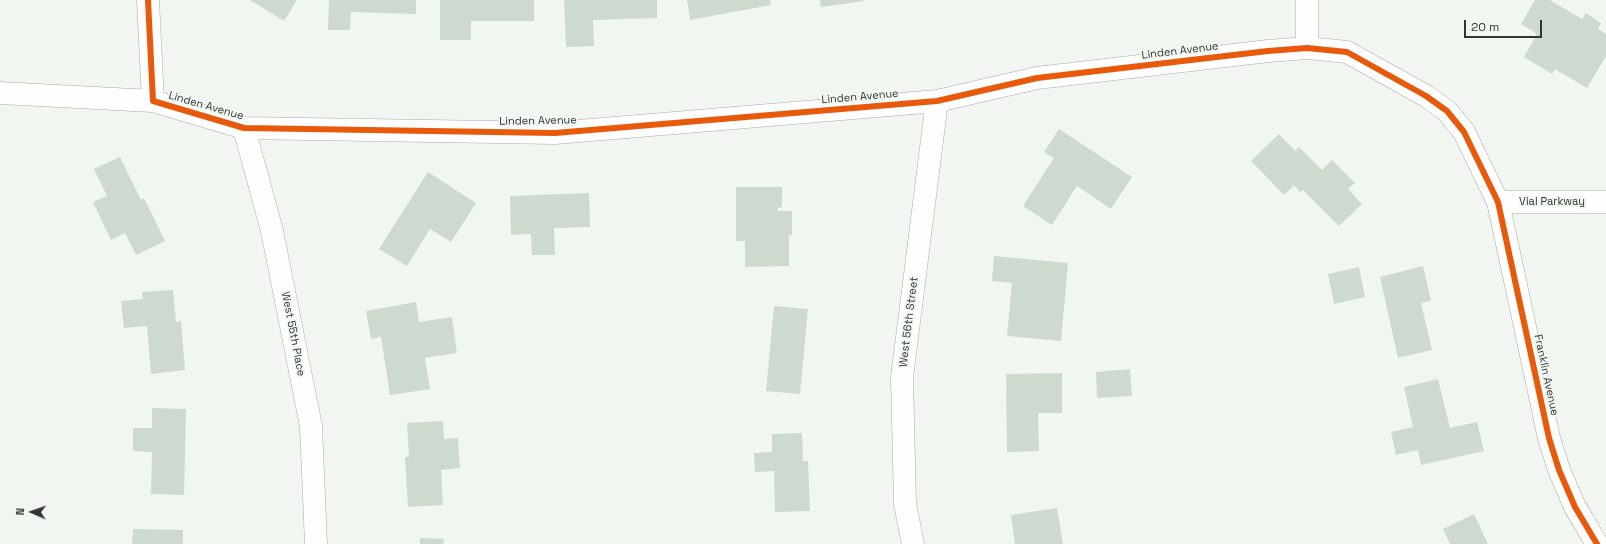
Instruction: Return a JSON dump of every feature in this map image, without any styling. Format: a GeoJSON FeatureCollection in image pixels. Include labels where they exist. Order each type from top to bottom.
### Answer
{"type":"FeatureCollection","features":[{"type":"Feature","properties":{"kind":"street"},"geometry":{"type":"LineString","coordinates":[[148,0],[154,101]]}},
{"type":"Feature","properties":{"kind":"street"},"geometry":{"type":"LineString","coordinates":[[1307,0],[1307,48]]}},
{"type":"Feature","properties":{"kind":"street","name":"Linden Avenue"},"geometry":{"type":"LineString","coordinates":[[0,93],[154,101],[244,128],[555,133],[937,101],[1037,78],[1307,48],[1347,52],[1426,96],[1447,112],[1464,132],[1498,202]]}},
{"type":"Feature","properties":{"kind":"street","name":"West 56th Street"},"geometry":{"type":"LineString","coordinates":[[913,544],[905,504],[902,377],[937,101]]}},
{"type":"Feature","properties":{"kind":"street","name":"West 55th Place"},"geometry":{"type":"LineString","coordinates":[[244,128],[272,231],[311,426],[316,544]]}},
{"type":"Feature","properties":{"kind":"street","name":"Vial Parkway"},"geometry":{"type":"LineString","coordinates":[[1498,202],[1606,202]]}},
{"type":"Feature","properties":{"kind":"street","name":"Franklin Avenue"},"geometry":{"type":"LineString","coordinates":[[1498,202],[1549,438],[1559,470],[1575,507],[1597,544]]}},
{"type":"Feature","properties":{"kind":"building"},"geometry":{"type":"Polygon","coordinates":[[[250,0],[297,0],[284,21],[250,0]]]}},
{"type":"Feature","properties":{"kind":"building"},"geometry":{"type":"Polygon","coordinates":[[[329,0],[416,0],[416,14],[351,12],[350,30],[328,30],[329,0]]]}},
{"type":"Feature","properties":{"kind":"building"},"geometry":{"type":"Polygon","coordinates":[[[440,0],[534,0],[534,21],[471,21],[471,40],[440,40],[440,0]]]}},
{"type":"Feature","properties":{"kind":"building"},"geometry":{"type":"Polygon","coordinates":[[[564,0],[657,0],[657,18],[593,20],[594,46],[566,47],[564,0]]]}},
{"type":"Feature","properties":{"kind":"building"},"geometry":{"type":"Polygon","coordinates":[[[687,0],[770,0],[771,5],[690,20],[687,0]]]}},
{"type":"Feature","properties":{"kind":"building"},"geometry":{"type":"Polygon","coordinates":[[[820,0],[863,0],[864,1],[821,7],[820,0]]]}},
{"type":"Feature","properties":{"kind":"building"},"geometry":{"type":"Polygon","coordinates":[[[1535,0],[1550,0],[1582,19],[1586,13],[1601,23],[1598,29],[1606,34],[1606,56],[1587,88],[1555,69],[1552,74],[1524,57],[1536,36],[1536,33],[1521,24],[1535,0]]]}},
{"type":"Feature","properties":{"kind":"building"},"geometry":{"type":"Polygon","coordinates":[[[1059,129],[1132,177],[1111,209],[1077,186],[1052,225],[1023,206],[1054,158],[1044,152],[1059,129]]]}},
{"type":"Feature","properties":{"kind":"building"},"geometry":{"type":"Polygon","coordinates":[[[1279,134],[1295,151],[1299,147],[1322,170],[1332,160],[1355,183],[1348,189],[1362,204],[1339,226],[1303,190],[1300,192],[1294,185],[1284,195],[1251,161],[1279,134]]]}},
{"type":"Feature","properties":{"kind":"building"},"geometry":{"type":"Polygon","coordinates":[[[120,157],[141,200],[144,198],[165,241],[136,255],[125,233],[111,240],[93,202],[107,196],[94,169],[120,157]]]}},
{"type":"Feature","properties":{"kind":"building"},"geometry":{"type":"Polygon","coordinates":[[[428,172],[476,203],[451,242],[430,229],[407,266],[379,249],[428,172]]]}},
{"type":"Feature","properties":{"kind":"building"},"geometry":{"type":"Polygon","coordinates":[[[736,187],[782,187],[782,207],[778,208],[778,211],[792,211],[792,235],[789,235],[789,266],[745,267],[745,241],[736,241],[736,187]]]}},
{"type":"Feature","properties":{"kind":"building"},"geometry":{"type":"Polygon","coordinates":[[[589,193],[590,227],[554,228],[555,255],[532,255],[531,234],[511,235],[510,196],[589,193]]]}},
{"type":"Feature","properties":{"kind":"building"},"geometry":{"type":"Polygon","coordinates":[[[994,256],[1068,263],[1061,341],[1007,336],[1012,283],[992,281],[994,256]]]}},
{"type":"Feature","properties":{"kind":"building"},"geometry":{"type":"Polygon","coordinates":[[[1423,266],[1431,301],[1421,303],[1432,350],[1398,358],[1380,277],[1423,266]]]}},
{"type":"Feature","properties":{"kind":"building"},"geometry":{"type":"Polygon","coordinates":[[[1359,267],[1365,297],[1334,304],[1328,274],[1359,267]]]}},
{"type":"Feature","properties":{"kind":"building"},"geometry":{"type":"Polygon","coordinates":[[[173,290],[176,322],[181,321],[185,370],[151,374],[147,326],[124,328],[121,301],[143,299],[142,292],[173,290]]]}},
{"type":"Feature","properties":{"kind":"building"},"geometry":{"type":"Polygon","coordinates":[[[416,302],[419,322],[452,317],[457,353],[425,358],[430,389],[390,395],[381,337],[371,339],[366,311],[416,302]]]}},
{"type":"Feature","properties":{"kind":"building"},"geometry":{"type":"Polygon","coordinates":[[[774,306],[808,309],[800,394],[766,391],[774,306]]]}},
{"type":"Feature","properties":{"kind":"building"},"geometry":{"type":"Polygon","coordinates":[[[1130,369],[1132,396],[1097,398],[1096,372],[1130,369]]]}},
{"type":"Feature","properties":{"kind":"building"},"geometry":{"type":"Polygon","coordinates":[[[1062,373],[1062,413],[1038,413],[1039,451],[1007,452],[1006,374],[1062,373]]]}},
{"type":"Feature","properties":{"kind":"building"},"geometry":{"type":"Polygon","coordinates":[[[1438,379],[1450,428],[1477,422],[1484,451],[1421,465],[1418,450],[1396,455],[1391,432],[1413,427],[1404,387],[1438,379]]]}},
{"type":"Feature","properties":{"kind":"building"},"geometry":{"type":"Polygon","coordinates":[[[152,408],[186,409],[184,495],[151,494],[152,452],[133,451],[133,428],[152,428],[152,408]]]}},
{"type":"Feature","properties":{"kind":"building"},"geometry":{"type":"Polygon","coordinates":[[[443,421],[444,439],[458,438],[460,468],[441,470],[443,505],[408,507],[405,457],[409,457],[407,423],[443,421]]]}},
{"type":"Feature","properties":{"kind":"building"},"geometry":{"type":"Polygon","coordinates":[[[802,433],[803,461],[808,461],[810,511],[775,512],[774,471],[755,472],[754,453],[772,452],[772,434],[802,433]]]}},
{"type":"Feature","properties":{"kind":"building"},"geometry":{"type":"Polygon","coordinates":[[[1057,508],[1063,544],[1015,544],[1011,515],[1057,508]]]}},
{"type":"Feature","properties":{"kind":"building"},"geometry":{"type":"Polygon","coordinates":[[[1474,514],[1488,544],[1450,544],[1443,529],[1474,514]]]}},
{"type":"Feature","properties":{"kind":"building"},"geometry":{"type":"Polygon","coordinates":[[[133,529],[183,530],[183,544],[132,544],[133,529]]]}},
{"type":"Feature","properties":{"kind":"building"},"geometry":{"type":"Polygon","coordinates":[[[420,538],[444,539],[443,544],[420,544],[420,538]]]}},
{"type":"Feature","properties":{"kind":"cycle path"},"geometry":{"type":"LineString","coordinates":[[148,0],[153,101],[244,128],[555,133],[937,101],[1037,78],[1268,51],[1307,48],[1347,52],[1426,96],[1447,111],[1464,132],[1498,202],[1549,438],[1559,470],[1575,507],[1597,544]]}}]}
